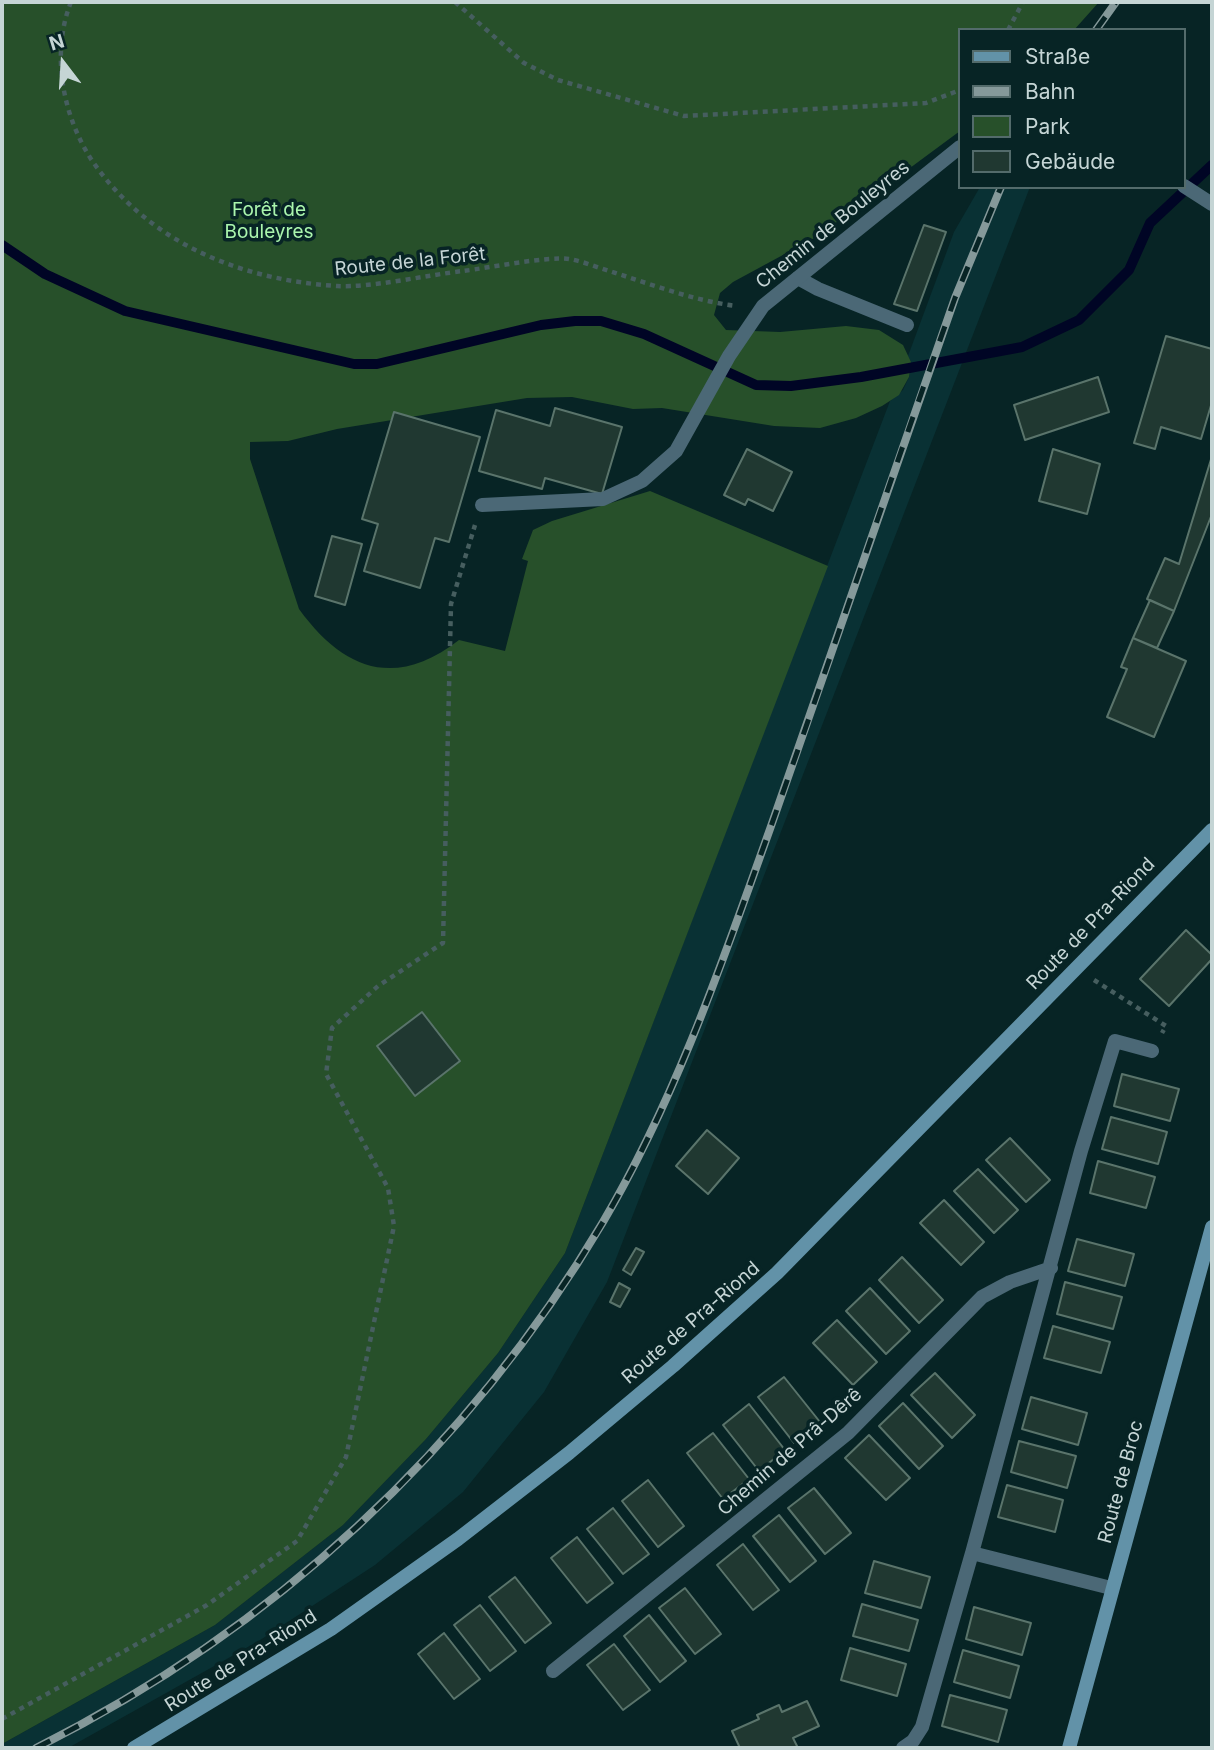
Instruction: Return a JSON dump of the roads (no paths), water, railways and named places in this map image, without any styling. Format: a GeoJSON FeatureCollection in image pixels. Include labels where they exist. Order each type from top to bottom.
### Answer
{"type":"FeatureCollection","features":[{"type":"Feature","properties":{"kind":"main road","name":"Route de Pra-Riond"},"geometry":{"type":"LineString","coordinates":[[1200,839],[1212,820]]}},
{"type":"Feature","properties":{"kind":"main road","name":"Route de Pra-Riond"},"geometry":{"type":"LineString","coordinates":[[134,1748],[331,1629],[447,1546],[569,1453],[673,1366],[777,1273],[908,1143],[1200,839],[1212,830]]}},
{"type":"Feature","properties":{"kind":"main road","name":"Route de Broc"},"geometry":{"type":"LineString","coordinates":[[1069,1748],[1212,1227]]}},
{"type":"Feature","properties":{"kind":"street","name":"Chemin de Bouleyres"},"geometry":{"type":"LineString","coordinates":[[482,505],[603,499],[642,481],[676,451],[729,356],[763,306],[958,149]]}},
{"type":"Feature","properties":{"kind":"street"},"geometry":{"type":"LineString","coordinates":[[1186,187],[1212,204]]}},
{"type":"Feature","properties":{"kind":"street"},"geometry":{"type":"LineString","coordinates":[[798,278],[818,289],[907,325]]}},
{"type":"Feature","properties":{"kind":"street"},"geometry":{"type":"LineString","coordinates":[[903,1748],[913,1741],[922,1727],[1051,1268],[1081,1151],[1115,1041],[1152,1052]]}},
{"type":"Feature","properties":{"kind":"street","name":"Chemin de Prâ-Dêrê"},"geometry":{"type":"LineString","coordinates":[[553,1671],[840,1440],[982,1297],[1010,1282],[1051,1268]]}},
{"type":"Feature","properties":{"kind":"street"},"geometry":{"type":"LineString","coordinates":[[972,1553],[1111,1588]]}},
{"type":"Feature","properties":{"kind":"waterway"},"geometry":{"type":"LineString","coordinates":[[2,245],[45,274],[125,311],[354,364],[377,364],[541,325],[601,321],[644,334],[756,385],[791,386],[861,377],[1022,347],[1079,320],[1129,270],[1150,223],[1212,165]]}},
{"type":"Feature","properties":{"kind":"railway"},"geometry":{"type":"LineString","coordinates":[[1097,28],[1116,2]]}},
{"type":"Feature","properties":{"kind":"railway"},"geometry":{"type":"LineString","coordinates":[[36,1748],[123,1701],[205,1648],[284,1590],[357,1526],[426,1458],[491,1384],[550,1305],[603,1222],[653,1127],[715,980],[955,298],[1000,189]]}},
{"type":"Feature","properties":{"kind":"park label","name":"Forêt de Bouleyres"},"geometry":{"type":"Point","coordinates":[269,221]}}]}
